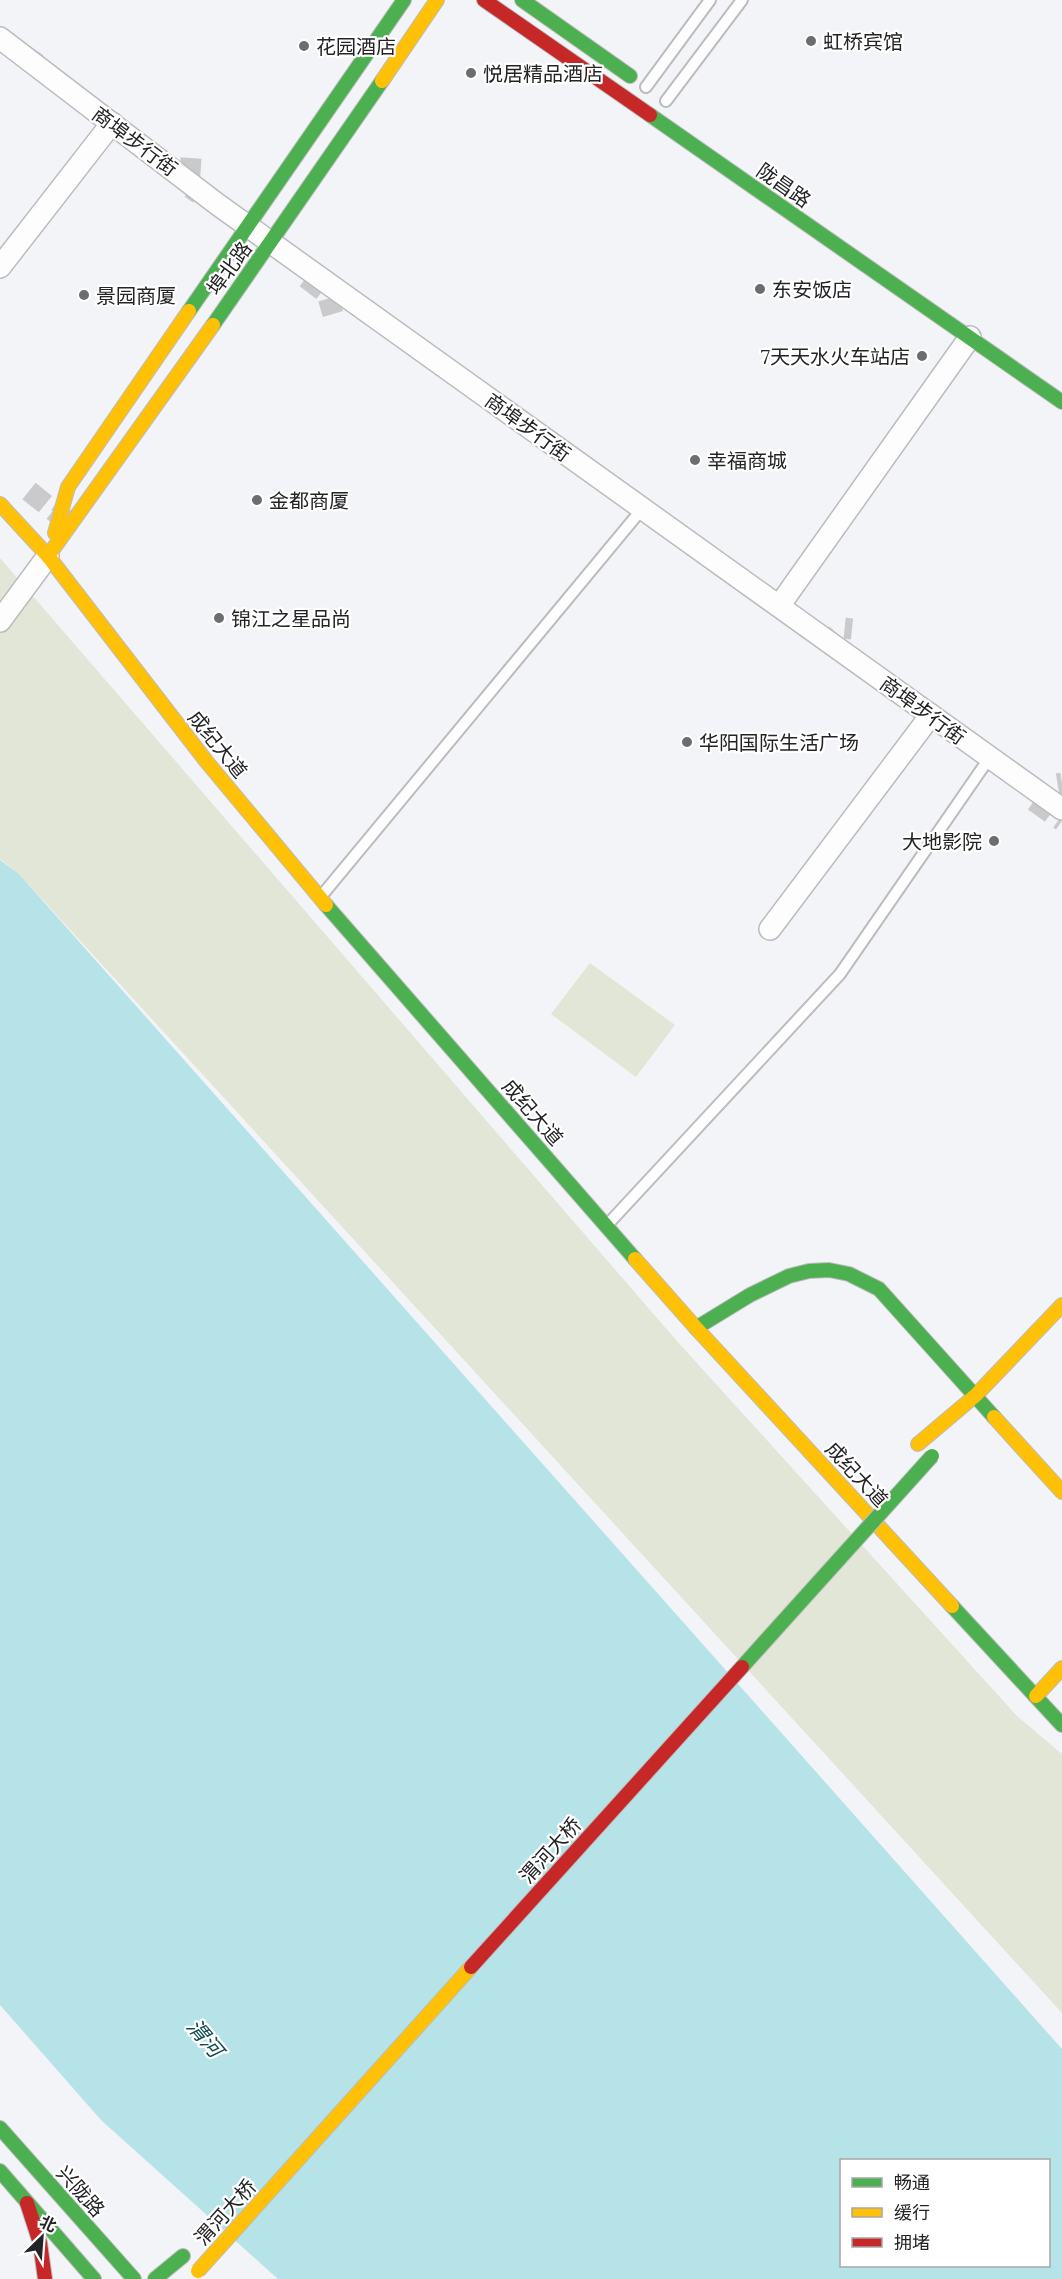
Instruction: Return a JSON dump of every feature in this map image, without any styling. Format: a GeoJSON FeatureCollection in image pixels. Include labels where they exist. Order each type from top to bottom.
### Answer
{"type":"FeatureCollection","features":[{"type":"Feature","properties":{"kind":"main road"},"geometry":{"type":"LineString","coordinates":[[48,556],[68,487],[404,0]]}},
{"type":"Feature","properties":{"kind":"main road","name":"埠北路"},"geometry":{"type":"LineString","coordinates":[[48,556],[271,243],[437,0]]}},
{"type":"Feature","properties":{"kind":"main road","name":"陇昌路"},"geometry":{"type":"LineString","coordinates":[[484,0],[1062,402]]}},
{"type":"Feature","properties":{"kind":"main road"},"geometry":{"type":"LineString","coordinates":[[522,0],[670,104]]}},
{"type":"Feature","properties":{"kind":"main road","name":"成纪大道"},"geometry":{"type":"LineString","coordinates":[[0,504],[48,556],[206,761],[320,898],[696,1328],[1062,1725]]}},
{"type":"Feature","properties":{"kind":"main road"},"geometry":{"type":"LineString","coordinates":[[696,1328],[783,1277],[816,1270],[849,1274],[879,1289],[1062,1492]]}},
{"type":"Feature","properties":{"kind":"main road"},"geometry":{"type":"LineString","coordinates":[[914,1448],[976,1395],[1062,1305]]}},
{"type":"Feature","properties":{"kind":"main road","name":"渭河大桥"},"geometry":{"type":"LineString","coordinates":[[193,2275],[932,1456],[976,1395]]}},
{"type":"Feature","properties":{"kind":"main road"},"geometry":{"type":"LineString","coordinates":[[854,1514],[870,1497]]}},
{"type":"Feature","properties":{"kind":"main road"},"geometry":{"type":"LineString","coordinates":[[1035,1696],[1062,1668]]}},
{"type":"Feature","properties":{"kind":"main road","name":"兴陇路"},"geometry":{"type":"LineString","coordinates":[[0,2128],[134,2279]]}},
{"type":"Feature","properties":{"kind":"main road"},"geometry":{"type":"LineString","coordinates":[[0,2171],[94,2279]]}},
{"type":"Feature","properties":{"kind":"main road"},"geometry":{"type":"LineString","coordinates":[[27,2202],[40,2243],[45,2279]]}},
{"type":"Feature","properties":{"kind":"main road"},"geometry":{"type":"LineString","coordinates":[[155,2279],[187,2251]]}},
{"type":"Feature","properties":{"kind":"street","name":"商埠步行街"},"geometry":{"type":"LineString","coordinates":[[0,38],[271,243],[1062,809]]}},
{"type":"Feature","properties":{"kind":"street"},"geometry":{"type":"LineString","coordinates":[[0,267],[112,123]]}},
{"type":"Feature","properties":{"kind":"street"},"geometry":{"type":"LineString","coordinates":[[778,606],[970,337]]}},
{"type":"Feature","properties":{"kind":"street"},"geometry":{"type":"LineString","coordinates":[[0,621],[48,556]]}},
{"type":"Feature","properties":{"kind":"street"},"geometry":{"type":"LineString","coordinates":[[770,929],[932,716]]}},
{"type":"Feature","properties":{"kind":"lane"},"geometry":{"type":"LineString","coordinates":[[646,87],[710,0]]}},
{"type":"Feature","properties":{"kind":"lane"},"geometry":{"type":"LineString","coordinates":[[670,104],[742,0]]}},
{"type":"Feature","properties":{"kind":"lane"},"geometry":{"type":"LineString","coordinates":[[320,898],[642,508]]}},
{"type":"Feature","properties":{"kind":"lane"},"geometry":{"type":"LineString","coordinates":[[607,1226],[840,974],[990,757]]}},
{"type":"Feature","properties":{"kind":"shaded area"},"geometry":{"type":"Polygon","coordinates":[[[0,558],[676,1340],[1017,1716],[1062,1754],[1062,2013],[19,874],[0,859],[0,558]]]}},
{"type":"Feature","properties":{"kind":"shaded area"},"geometry":{"type":"Polygon","coordinates":[[[590,963],[675,1025],[636,1077],[551,1014],[590,963]]]}},
{"type":"Feature","properties":{"kind":"water","name":"渭河"},"geometry":{"type":"Polygon","coordinates":[[[0,860],[19,874],[1062,2049],[1062,2279],[278,2279],[101,2120],[0,2005],[0,860]]]}},
{"type":"Feature","properties":{"kind":"tunnel"},"geometry":{"type":"LineString","coordinates":[[23,67],[37,46]]}},
{"type":"Feature","properties":{"kind":"tunnel"},"geometry":{"type":"LineString","coordinates":[[191,158],[189,187],[199,194]]}},
{"type":"Feature","properties":{"kind":"tunnel"},"geometry":{"type":"LineString","coordinates":[[306,278],[327,294],[333,314]]}},
{"type":"Feature","properties":{"kind":"tunnel"},"geometry":{"type":"LineString","coordinates":[[29,491],[60,516],[66,507]]}},
{"type":"Feature","properties":{"kind":"tunnel"},"geometry":{"type":"LineString","coordinates":[[823,649],[842,628],[852,629]]}},
{"type":"Feature","properties":{"kind":"tunnel"},"geometry":{"type":"LineString","coordinates":[[1033,801],[1050,785],[1062,783]]}},
{"type":"Feature","properties":{"kind":"tunnel"},"geometry":{"type":"LineString","coordinates":[[1034,801],[1062,821]]}},
{"type":"Feature","properties":{"kind":"traffic: fast"},"geometry":{"type":"LineString","coordinates":[[189,311],[404,0]]}},
{"type":"Feature","properties":{"kind":"traffic: fast"},"geometry":{"type":"LineString","coordinates":[[522,0],[630,76]]}},
{"type":"Feature","properties":{"kind":"traffic: fast"},"geometry":{"type":"LineString","coordinates":[[213,325],[382,81]]}},
{"type":"Feature","properties":{"kind":"traffic: fast"},"geometry":{"type":"LineString","coordinates":[[650,115],[1062,402]]}},
{"type":"Feature","properties":{"kind":"traffic: fast"},"geometry":{"type":"LineString","coordinates":[[326,905],[635,1259]]}},
{"type":"Feature","properties":{"kind":"traffic: fast"},"geometry":{"type":"LineString","coordinates":[[696,1328],[750,1295],[789,1276],[809,1271],[829,1270],[849,1274],[879,1289],[994,1417]]}},
{"type":"Feature","properties":{"kind":"traffic: fast"},"geometry":{"type":"LineString","coordinates":[[742,1667],[932,1456]]}},
{"type":"Feature","properties":{"kind":"traffic: fast"},"geometry":{"type":"LineString","coordinates":[[952,1606],[1062,1725]]}},
{"type":"Feature","properties":{"kind":"traffic: fast"},"geometry":{"type":"LineString","coordinates":[[0,2128],[134,2279]]}},
{"type":"Feature","properties":{"kind":"traffic: fast"},"geometry":{"type":"LineString","coordinates":[[0,2171],[94,2279]]}},
{"type":"Feature","properties":{"kind":"traffic: fast"},"geometry":{"type":"LineString","coordinates":[[155,2279],[183,2256]]}},
{"type":"Feature","properties":{"kind":"traffic: slow"},"geometry":{"type":"LineString","coordinates":[[382,81],[437,0]]}},
{"type":"Feature","properties":{"kind":"traffic: slow"},"geometry":{"type":"LineString","coordinates":[[55,533],[68,487],[189,311]]}},
{"type":"Feature","properties":{"kind":"traffic: slow"},"geometry":{"type":"LineString","coordinates":[[48,556],[213,325]]}},
{"type":"Feature","properties":{"kind":"traffic: slow"},"geometry":{"type":"LineString","coordinates":[[0,504],[48,556],[206,761],[326,905]]}},
{"type":"Feature","properties":{"kind":"traffic: slow"},"geometry":{"type":"LineString","coordinates":[[635,1259],[952,1606]]}},
{"type":"Feature","properties":{"kind":"traffic: slow"},"geometry":{"type":"LineString","coordinates":[[918,1444],[976,1395],[1062,1305]]}},
{"type":"Feature","properties":{"kind":"traffic: slow"},"geometry":{"type":"LineString","coordinates":[[994,1417],[1062,1492]]}},
{"type":"Feature","properties":{"kind":"traffic: slow"},"geometry":{"type":"LineString","coordinates":[[1036,1696],[1062,1668]]}},
{"type":"Feature","properties":{"kind":"traffic: slow"},"geometry":{"type":"LineString","coordinates":[[198,2271],[471,1967]]}},
{"type":"Feature","properties":{"kind":"traffic: jam"},"geometry":{"type":"LineString","coordinates":[[484,0],[650,115]]}},
{"type":"Feature","properties":{"kind":"traffic: jam"},"geometry":{"type":"LineString","coordinates":[[471,1967],[742,1667]]}},
{"type":"Feature","properties":{"kind":"traffic: jam"},"geometry":{"type":"LineString","coordinates":[[27,2203],[40,2243],[45,2279]]}},
{"type":"Feature","properties":{"kind":"place","name":"虹桥宾馆"},"geometry":{"type":"Point","coordinates":[811,41]}},
{"type":"Feature","properties":{"kind":"place","name":"花园酒店"},"geometry":{"type":"Point","coordinates":[304,46]}},
{"type":"Feature","properties":{"kind":"place","name":"悦居精品酒店"},"geometry":{"type":"Point","coordinates":[471,73]}},
{"type":"Feature","properties":{"kind":"place","name":"东安饭店"},"geometry":{"type":"Point","coordinates":[760,289]}},
{"type":"Feature","properties":{"kind":"place","name":"景园商厦"},"geometry":{"type":"Point","coordinates":[84,295]}},
{"type":"Feature","properties":{"kind":"place","name":"7天天水火车站店"},"geometry":{"type":"Point","coordinates":[922,356]}},
{"type":"Feature","properties":{"kind":"place","name":"幸福商城"},"geometry":{"type":"Point","coordinates":[695,460]}},
{"type":"Feature","properties":{"kind":"place","name":"金都商厦"},"geometry":{"type":"Point","coordinates":[257,500]}},
{"type":"Feature","properties":{"kind":"place","name":"锦江之星品尚"},"geometry":{"type":"Point","coordinates":[219,618]}},
{"type":"Feature","properties":{"kind":"place","name":"华阳国际生活广场"},"geometry":{"type":"Point","coordinates":[687,742]}},
{"type":"Feature","properties":{"kind":"place","name":"大地影院"},"geometry":{"type":"Point","coordinates":[994,841]}}]}
